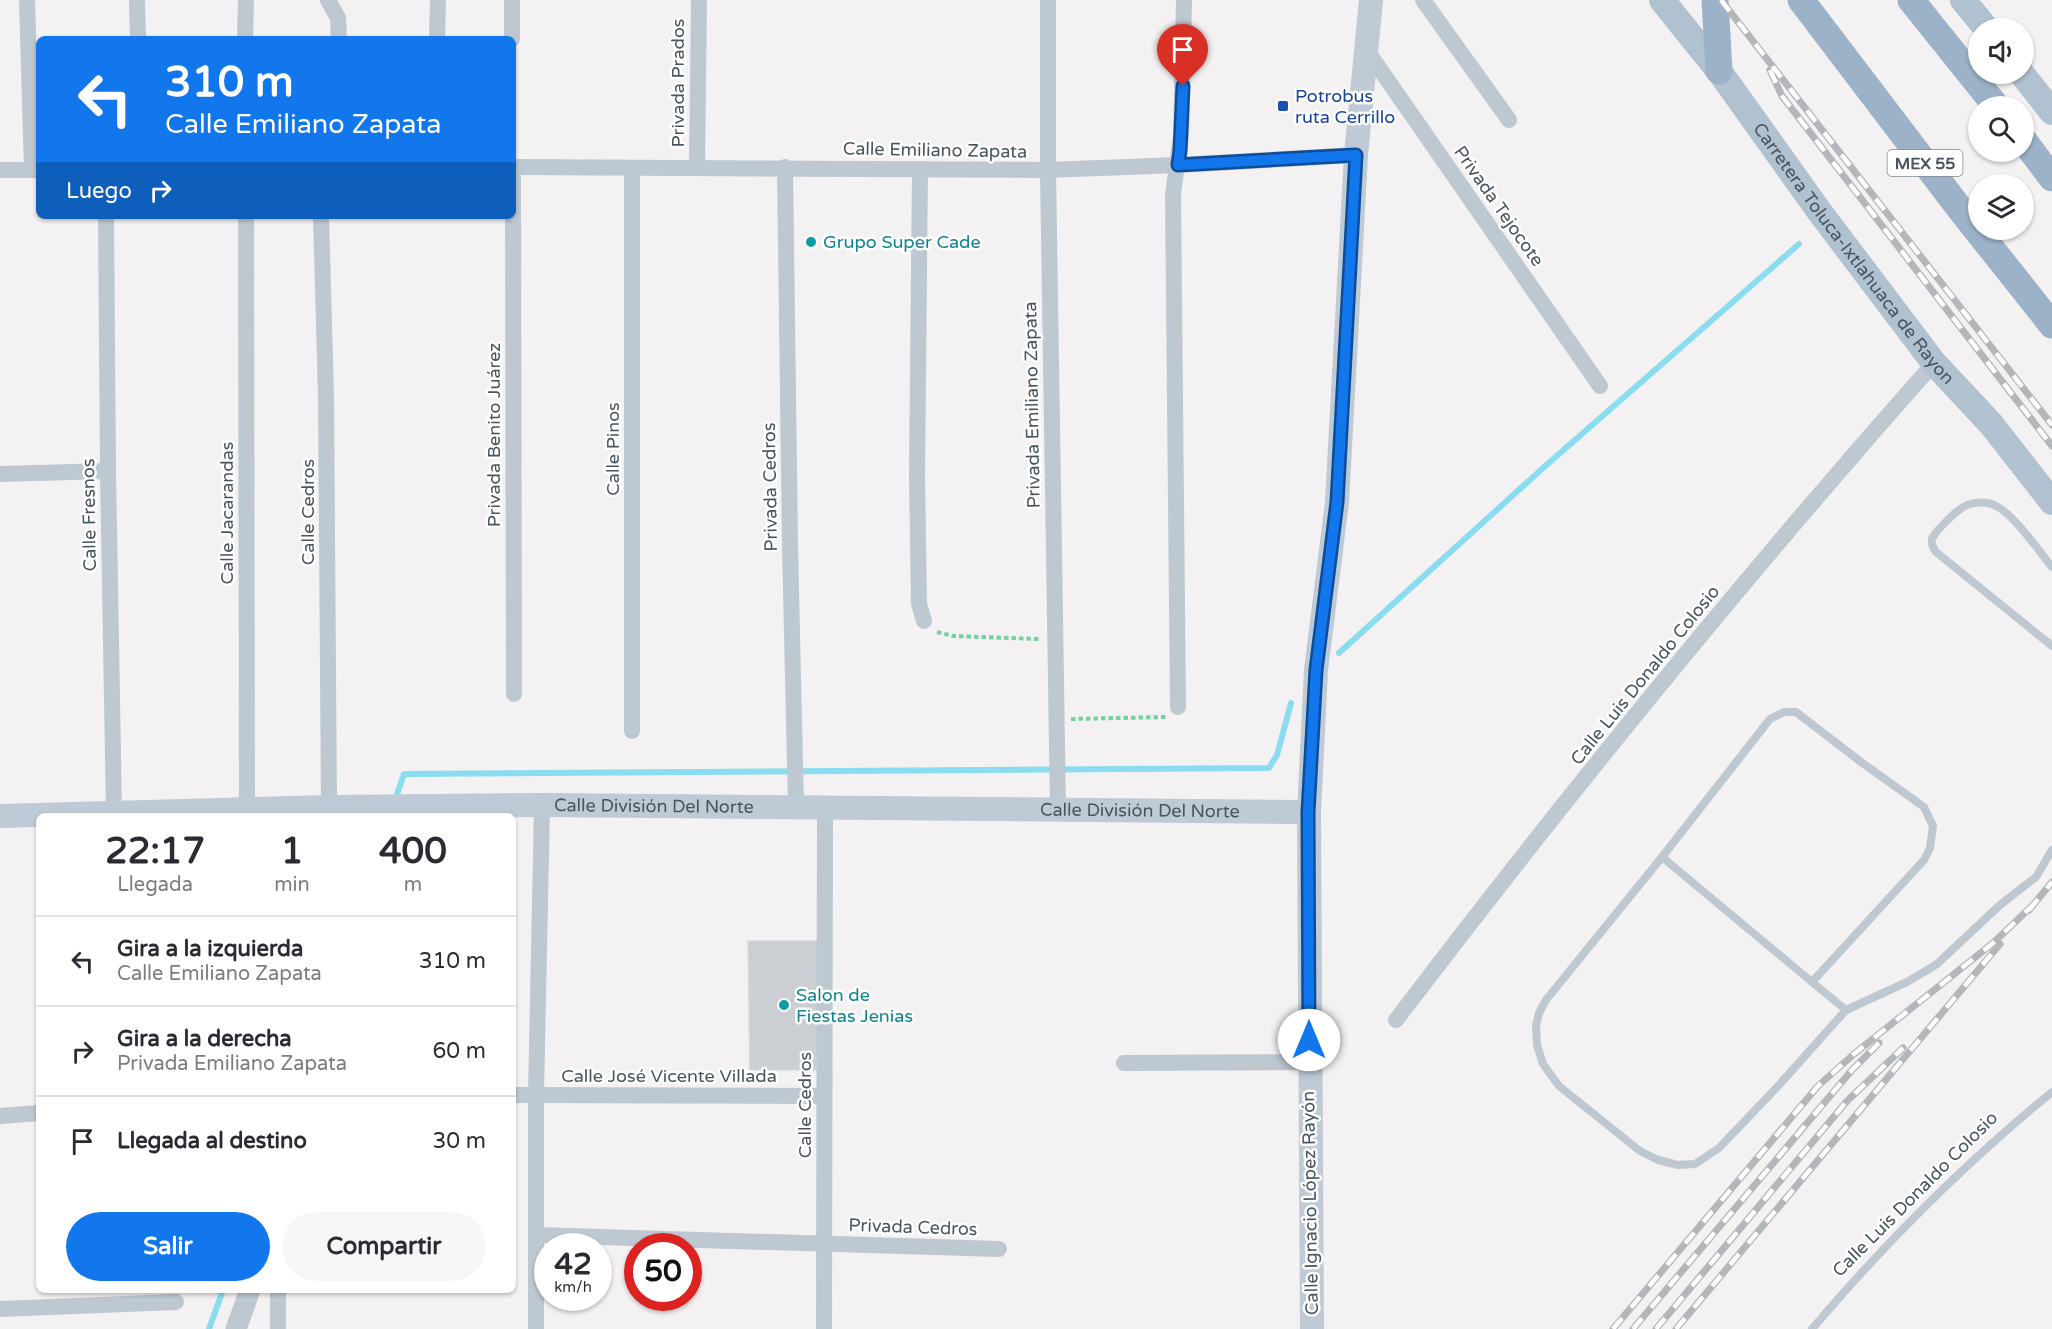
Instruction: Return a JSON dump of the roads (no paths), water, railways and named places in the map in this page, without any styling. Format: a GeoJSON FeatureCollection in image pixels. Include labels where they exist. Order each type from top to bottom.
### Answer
{"type":"FeatureCollection","features":[{"type":"Feature","properties":{"kind":"highway"},"geometry":{"type":"LineString","coordinates":[[1715,0],[1719,71]]}},
{"type":"Feature","properties":{"kind":"highway","name":"MEX 55"},"geometry":{"type":"LineString","coordinates":[[1801,0],[1960,209],[2052,325]]}},
{"type":"Feature","properties":{"kind":"highway"},"geometry":{"type":"LineString","coordinates":[[1911,0],[1988,96]]}},
{"type":"Feature","properties":{"kind":"highway"},"geometry":{"type":"LineString","coordinates":[[2034,154],[2052,178]]}},
{"type":"Feature","properties":{"kind":"main road","name":"Calle Ignacio López Rayón"},"geometry":{"type":"LineString","coordinates":[[1312,1329],[1308,812],[1316,670],[1337,502],[1356,155],[1371,0]]}},
{"type":"Feature","properties":{"kind":"main road","name":"Carretera Toluca-Ixtlahuaca de Rayon"},"geometry":{"type":"LineString","coordinates":[[1662,0],[1719,71],[1819,211],[1934,363],[1991,424],[2052,502]]}},
{"type":"Feature","properties":{"kind":"main road"},"geometry":{"type":"LineString","coordinates":[[1963,0],[1978,18]]}},
{"type":"Feature","properties":{"kind":"main road"},"geometry":{"type":"LineString","coordinates":[[2030,84],[2052,112]]}},
{"type":"Feature","properties":{"kind":"main road","name":"Calle División Del Norte"},"geometry":{"type":"LineString","coordinates":[[114,813],[329,807],[419,810],[796,799],[825,808],[1058,798],[1308,812]]}},
{"type":"Feature","properties":{"kind":"main road","name":"Calle División Del Norte"},"geometry":{"type":"LineString","coordinates":[[0,816],[36,815]]}},
{"type":"Feature","properties":{"kind":"street"},"geometry":{"type":"LineString","coordinates":[[0,170],[36,170],[27,0]]}},
{"type":"Feature","properties":{"kind":"street"},"geometry":{"type":"LineString","coordinates":[[137,0],[138,36]]}},
{"type":"Feature","properties":{"kind":"street"},"geometry":{"type":"LineString","coordinates":[[245,36],[246,0]]}},
{"type":"Feature","properties":{"kind":"street"},"geometry":{"type":"LineString","coordinates":[[327,0],[339,18],[339,36]]}},
{"type":"Feature","properties":{"kind":"street"},"geometry":{"type":"LineString","coordinates":[[437,36],[438,0]]}},
{"type":"Feature","properties":{"kind":"street"},"geometry":{"type":"LineString","coordinates":[[512,0],[512,36]]}},
{"type":"Feature","properties":{"kind":"street","name":"Privada Prados"},"geometry":{"type":"LineString","coordinates":[[697,167],[699,0]]}},
{"type":"Feature","properties":{"kind":"street","name":"Privada Emiliano Zapata"},"geometry":{"type":"LineString","coordinates":[[1048,0],[1048,170],[1058,798]]}},
{"type":"Feature","properties":{"kind":"street"},"geometry":{"type":"LineString","coordinates":[[1178,707],[1173,194],[1182,118],[1184,0]]}},
{"type":"Feature","properties":{"kind":"street"},"geometry":{"type":"LineString","coordinates":[[1423,0],[1509,120]]}},
{"type":"Feature","properties":{"kind":"street","name":"Privada Tejocote"},"geometry":{"type":"LineString","coordinates":[[1366,49],[1599,386]]}},
{"type":"Feature","properties":{"kind":"street","name":"Calle Emiliano Zapata"},"geometry":{"type":"LineString","coordinates":[[516,167],[1048,170],[1356,155]]}},
{"type":"Feature","properties":{"kind":"street","name":"Privada Cedros"},"geometry":{"type":"LineString","coordinates":[[785,167],[796,799]]}},
{"type":"Feature","properties":{"kind":"street","name":"Calle Pinos"},"geometry":{"type":"LineString","coordinates":[[632,731],[633,168]]}},
{"type":"Feature","properties":{"kind":"street"},"geometry":{"type":"LineString","coordinates":[[920,170],[917,476],[919,604],[924,621]]}},
{"type":"Feature","properties":{"kind":"street","name":"Calle Fresnos"},"geometry":{"type":"LineString","coordinates":[[106,219],[114,813]]}},
{"type":"Feature","properties":{"kind":"street","name":"Calle Jacarandas"},"geometry":{"type":"LineString","coordinates":[[246,219],[247,811]]}},
{"type":"Feature","properties":{"kind":"street","name":"Calle Cedros"},"geometry":{"type":"LineString","coordinates":[[321,219],[327,396],[329,807]]}},
{"type":"Feature","properties":{"kind":"street","name":"Privada Benito Juárez"},"geometry":{"type":"LineString","coordinates":[[513,219],[514,694]]}},
{"type":"Feature","properties":{"kind":"street","name":"Calle Luis Donaldo Colosio"},"geometry":{"type":"LineString","coordinates":[[1396,1020],[1551,820],[1682,660],[1934,363]]}},
{"type":"Feature","properties":{"kind":"street"},"geometry":{"type":"LineString","coordinates":[[0,474],[108,471]]}},
{"type":"Feature","properties":{"kind":"street"},"geometry":{"type":"LineString","coordinates":[[536,1233],[536,1095],[542,805]]}},
{"type":"Feature","properties":{"kind":"street","name":"Calle Cedros"},"geometry":{"type":"LineString","coordinates":[[824,1329],[825,808]]}},
{"type":"Feature","properties":{"kind":"street"},"geometry":{"type":"LineString","coordinates":[[1124,1063],[1309,1062]]}},
{"type":"Feature","properties":{"kind":"street","name":"Calle José Vicente Villada"},"geometry":{"type":"LineString","coordinates":[[516,1095],[824,1096]]}},
{"type":"Feature","properties":{"kind":"street"},"geometry":{"type":"LineString","coordinates":[[0,1116],[36,1113]]}},
{"type":"Feature","properties":{"kind":"street","name":"Privada Cedros"},"geometry":{"type":"LineString","coordinates":[[612,1237],[999,1250]]}},
{"type":"Feature","properties":{"kind":"street"},"geometry":{"type":"LineString","coordinates":[[236,1329],[249,1293]]}},
{"type":"Feature","properties":{"kind":"street"},"geometry":{"type":"LineString","coordinates":[[278,1293],[278,1329]]}},
{"type":"Feature","properties":{"kind":"street"},"geometry":{"type":"LineString","coordinates":[[0,1310],[176,1302]]}},
{"type":"Feature","properties":{"kind":"street"},"geometry":{"type":"LineString","coordinates":[[536,1311],[536,1329]]}},
{"type":"Feature","properties":{"kind":"lane"},"geometry":{"type":"LineString","coordinates":[[2052,567],[2014,522],[1993,505],[1981,503],[1966,506],[1951,518],[1933,539],[1932,545],[1936,552],[2052,646]]}},
{"type":"Feature","properties":{"kind":"lane"},"geometry":{"type":"LineString","coordinates":[[1812,982],[1924,860],[1930,848],[1933,826],[1924,807],[1796,712],[1784,712],[1770,719],[1546,1000],[1539,1013],[1536,1026],[1537,1045],[1543,1064],[1559,1086],[1640,1151],[1658,1160],[1678,1165],[1695,1164],[1719,1148],[1846,1010],[1907,982],[1937,964],[2000,905],[2036,877],[2052,850]]}},
{"type":"Feature","properties":{"kind":"lane"},"geometry":{"type":"LineString","coordinates":[[1662,857],[1846,1010]]}},
{"type":"Feature","properties":{"kind":"lane","name":"Calle Luis Donaldo Colosio"},"geometry":{"type":"LineString","coordinates":[[1812,1329],[1845,1291],[1958,1174],[1990,1143],[2052,1092]]}},
{"type":"Feature","properties":{"kind":"waterway"},"geometry":{"type":"LineString","coordinates":[[1339,653],[1543,468],[1799,244]]}},
{"type":"Feature","properties":{"kind":"waterway"},"geometry":{"type":"LineString","coordinates":[[395,800],[404,774],[1269,768],[1277,755],[1291,703]]}},
{"type":"Feature","properties":{"kind":"waterway"},"geometry":{"type":"LineString","coordinates":[[209,1329],[222,1293]]}},
{"type":"Feature","properties":{"kind":"railway"},"geometry":{"type":"LineString","coordinates":[[1721,0],[2052,425]]}},
{"type":"Feature","properties":{"kind":"railway"},"geometry":{"type":"LineString","coordinates":[[1770,70],[1782,96],[2052,446]]}},
{"type":"Feature","properties":{"kind":"railway"},"geometry":{"type":"LineString","coordinates":[[2029,910],[2052,882]]}},
{"type":"Feature","properties":{"kind":"railway"},"geometry":{"type":"LineString","coordinates":[[1613,1329],[1818,1086],[1854,1054],[1993,943],[2033,905]]}},
{"type":"Feature","properties":{"kind":"railway"},"geometry":{"type":"LineString","coordinates":[[1676,1329],[2000,944]]}},
{"type":"Feature","properties":{"kind":"railway"},"geometry":{"type":"LineString","coordinates":[[1633,1329],[1852,1070],[1879,1043]]}},
{"type":"Feature","properties":{"kind":"railway"},"geometry":{"type":"LineString","coordinates":[[1656,1329],[1847,1101],[1903,1048]]}},
{"type":"Feature","properties":{"kind":"place","name":"Potrobus ruta Cerrillo"},"geometry":{"type":"Point","coordinates":[1283,106]}},
{"type":"Feature","properties":{"kind":"place","name":"Grupo Super Cade"},"geometry":{"type":"Point","coordinates":[811,242]}},
{"type":"Feature","properties":{"kind":"place","name":"Salon de Fiestas Jenias"},"geometry":{"type":"Point","coordinates":[784,1005]}}]}
